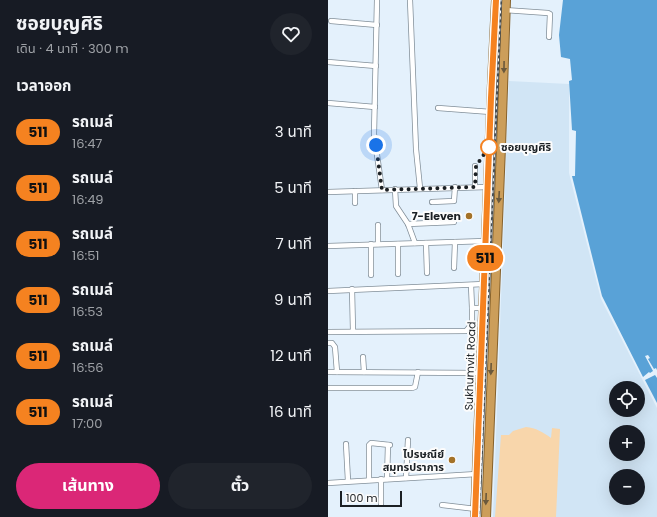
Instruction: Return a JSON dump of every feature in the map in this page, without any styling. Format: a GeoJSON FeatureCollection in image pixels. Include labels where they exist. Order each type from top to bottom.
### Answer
{"type":"FeatureCollection","features":[{"type":"Feature","properties":{"kind":"highway","name":"Sukhumvit Road"},"geometry":{"type":"LineString","coordinates":[[476,513],[490,112],[496,0]]}},
{"type":"Feature","properties":{"kind":"highway","name":"Sukhumvit Road"},"geometry":{"type":"LineString","coordinates":[[486,517],[506,0]]}},
{"type":"Feature","properties":{"kind":"highway"},"geometry":{"type":"LineString","coordinates":[[494,45],[505,45]]}},
{"type":"Feature","properties":{"kind":"highway"},"geometry":{"type":"LineString","coordinates":[[492,352],[481,344],[493,335]]}},
{"type":"Feature","properties":{"kind":"street"},"geometry":{"type":"LineString","coordinates":[[377,0],[374,134],[382,190]]}},
{"type":"Feature","properties":{"kind":"street"},"geometry":{"type":"LineString","coordinates":[[410,0],[415,142],[420,188]]}},
{"type":"Feature","properties":{"kind":"street"},"geometry":{"type":"LineString","coordinates":[[506,10],[548,12],[550,14],[549,37]]}},
{"type":"Feature","properties":{"kind":"street"},"geometry":{"type":"LineString","coordinates":[[331,21],[377,25]]}},
{"type":"Feature","properties":{"kind":"street"},"geometry":{"type":"LineString","coordinates":[[328,62],[376,66]]}},
{"type":"Feature","properties":{"kind":"street"},"geometry":{"type":"LineString","coordinates":[[328,103],[375,107]]}},
{"type":"Feature","properties":{"kind":"street"},"geometry":{"type":"LineString","coordinates":[[438,108],[490,112]]}},
{"type":"Feature","properties":{"kind":"street"},"geometry":{"type":"LineString","coordinates":[[475,187],[476,166]]}},
{"type":"Feature","properties":{"kind":"street"},"geometry":{"type":"LineString","coordinates":[[328,192],[488,187]]}},
{"type":"Feature","properties":{"kind":"street"},"geometry":{"type":"LineString","coordinates":[[432,202],[454,201],[455,188]]}},
{"type":"Feature","properties":{"kind":"street"},"geometry":{"type":"LineString","coordinates":[[395,189],[396,206],[408,224],[415,243]]}},
{"type":"Feature","properties":{"kind":"street"},"geometry":{"type":"LineString","coordinates":[[355,191],[355,203]]}},
{"type":"Feature","properties":{"kind":"street"},"geometry":{"type":"LineString","coordinates":[[408,224],[454,222]]}},
{"type":"Feature","properties":{"kind":"street"},"geometry":{"type":"LineString","coordinates":[[378,225],[378,244]]}},
{"type":"Feature","properties":{"kind":"street"},"geometry":{"type":"LineString","coordinates":[[328,246],[486,241]]}},
{"type":"Feature","properties":{"kind":"street"},"geometry":{"type":"LineString","coordinates":[[454,268],[455,242]]}},
{"type":"Feature","properties":{"kind":"street"},"geometry":{"type":"LineString","coordinates":[[426,243],[427,273]]}},
{"type":"Feature","properties":{"kind":"street"},"geometry":{"type":"LineString","coordinates":[[371,244],[371,275]]}},
{"type":"Feature","properties":{"kind":"street"},"geometry":{"type":"LineString","coordinates":[[398,244],[398,274]]}},
{"type":"Feature","properties":{"kind":"street"},"geometry":{"type":"LineString","coordinates":[[328,291],[484,284]]}},
{"type":"Feature","properties":{"kind":"street"},"geometry":{"type":"LineString","coordinates":[[328,332],[466,331],[472,324],[471,285]]}},
{"type":"Feature","properties":{"kind":"street"},"geometry":{"type":"LineString","coordinates":[[352,289],[353,331]]}},
{"type":"Feature","properties":{"kind":"street"},"geometry":{"type":"LineString","coordinates":[[472,308],[483,308]]}},
{"type":"Feature","properties":{"kind":"street"},"geometry":{"type":"LineString","coordinates":[[328,343],[332,343],[335,347],[337,372]]}},
{"type":"Feature","properties":{"kind":"street"},"geometry":{"type":"LineString","coordinates":[[363,357],[364,372]]}},
{"type":"Feature","properties":{"kind":"street"},"geometry":{"type":"LineString","coordinates":[[328,372],[481,372]]}},
{"type":"Feature","properties":{"kind":"street"},"geometry":{"type":"LineString","coordinates":[[328,388],[412,388],[415,387],[418,372]]}},
{"type":"Feature","properties":{"kind":"street"},"geometry":{"type":"LineString","coordinates":[[406,478],[408,440]]}},
{"type":"Feature","properties":{"kind":"street"},"geometry":{"type":"LineString","coordinates":[[369,480],[369,445],[371,443],[389,445],[387,479]]}},
{"type":"Feature","properties":{"kind":"street"},"geometry":{"type":"LineString","coordinates":[[346,444],[348,481]]}},
{"type":"Feature","properties":{"kind":"street"},"geometry":{"type":"LineString","coordinates":[[328,483],[477,474]]}},
{"type":"Feature","properties":{"kind":"street"},"geometry":{"type":"LineString","coordinates":[[381,479],[381,504]]}},
{"type":"Feature","properties":{"kind":"street"},"geometry":{"type":"LineString","coordinates":[[442,505],[476,513]]}},
{"type":"Feature","properties":{"kind":"shaded area"},"geometry":{"type":"Polygon","coordinates":[[[509,81],[569,84],[569,173],[601,299],[643,381],[609,381],[609,417],[645,417],[645,385],[657,408],[657,517],[493,517],[509,81]]]}},
{"type":"Feature","properties":{"kind":"shaded area"},"geometry":{"type":"Polygon","coordinates":[[[526,427],[533,428],[551,438],[552,428],[560,429],[556,517],[495,517],[501,435],[509,435],[513,431],[526,427]]]}},
{"type":"Feature","properties":{"kind":"water"},"geometry":{"type":"Polygon","coordinates":[[[563,0],[657,0],[657,370],[656,368],[654,369],[648,359],[650,358],[648,355],[645,356],[653,371],[650,373],[649,372],[643,377],[602,296],[572,176],[575,176],[576,131],[572,130],[569,81],[572,80],[570,59],[561,57],[559,35],[563,0]]]}},
{"type":"Feature","properties":{"kind":"water"},"geometry":{"type":"Polygon","coordinates":[[[655,375],[657,378],[657,403],[645,380],[655,375]]]}},
{"type":"Feature","properties":{"kind":"railway"},"geometry":{"type":"LineString","coordinates":[[479,517],[501,0]]}},
{"type":"Feature","properties":{"kind":"bus line","name":"511"},"geometry":{"type":"LineString","coordinates":[[475,517],[496,0]]}},
{"type":"Feature","properties":{"kind":"place","name":"ซอยบุญศิริ"},"geometry":{"type":"Point","coordinates":[489,147]}},
{"type":"Feature","properties":{"kind":"place","name":"7-Eleven"},"geometry":{"type":"Point","coordinates":[469,216]}},
{"type":"Feature","properties":{"kind":"place","name":"ไปรษณีย์ สมุทรปราการ"},"geometry":{"type":"Point","coordinates":[452,460]}},
{"type":"Feature","properties":{"kind":"route"},"geometry":{"type":"LineString","coordinates":[[376,145],[382,190],[475,187],[476,166],[489,147]]}}]}
